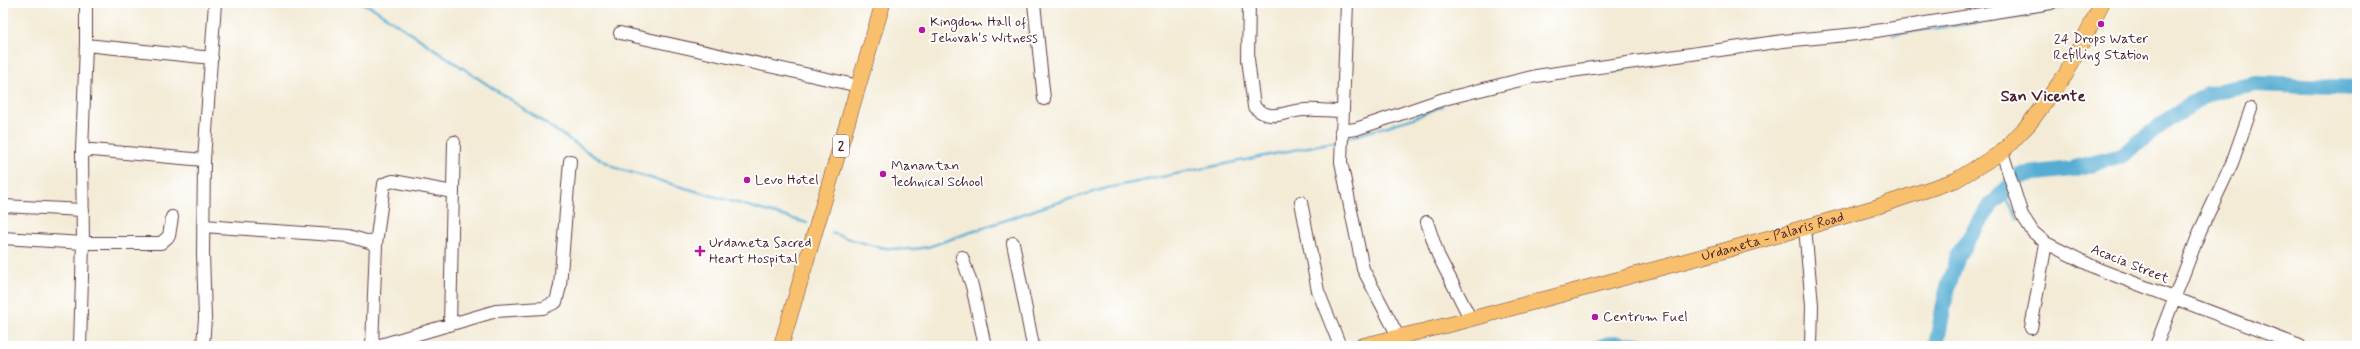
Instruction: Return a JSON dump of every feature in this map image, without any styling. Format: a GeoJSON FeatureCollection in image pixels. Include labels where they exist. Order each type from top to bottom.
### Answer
{"type":"FeatureCollection","features":[{"type":"Feature","properties":{"kind":"main road","name":"2"},"geometry":{"type":"LineString","coordinates":[[781,346],[883,3]]}},
{"type":"Feature","properties":{"kind":"main road","name":"Urdaneta - Palaris Road"},"geometry":{"type":"LineString","coordinates":[[1361,346],[1398,338],[1805,228],[1934,189],[1956,180],[2002,152],[2017,138],[2044,106],[2066,74],[2100,8]]}},
{"type":"Feature","properties":{"kind":"street"},"geometry":{"type":"LineString","coordinates":[[80,346],[83,243],[82,151],[86,3]]}},
{"type":"Feature","properties":{"kind":"street"},"geometry":{"type":"LineString","coordinates":[[203,346],[205,318],[203,226],[204,160],[215,3]]}},
{"type":"Feature","properties":{"kind":"street"},"geometry":{"type":"LineString","coordinates":[[1034,3],[1044,99]]}},
{"type":"Feature","properties":{"kind":"street"},"geometry":{"type":"LineString","coordinates":[[1249,3],[1248,58],[1254,107],[1263,114],[1278,116],[1303,110],[1342,111]]}},
{"type":"Feature","properties":{"kind":"street"},"geometry":{"type":"LineString","coordinates":[[1347,3],[1340,154],[1363,269],[1398,338]]}},
{"type":"Feature","properties":{"kind":"street"},"geometry":{"type":"LineString","coordinates":[[1341,133],[1444,99],[1536,76],[1783,41],[1857,34],[2051,3]]}},
{"type":"Feature","properties":{"kind":"street"},"geometry":{"type":"LineString","coordinates":[[620,33],[859,86]]}},
{"type":"Feature","properties":{"kind":"street"},"geometry":{"type":"LineString","coordinates":[[86,45],[212,58]]}},
{"type":"Feature","properties":{"kind":"street"},"geometry":{"type":"LineString","coordinates":[[2156,346],[2200,231],[2232,163],[2251,109]]}},
{"type":"Feature","properties":{"kind":"street"},"geometry":{"type":"LineString","coordinates":[[450,325],[454,142]]}},
{"type":"Feature","properties":{"kind":"street"},"geometry":{"type":"LineString","coordinates":[[82,151],[204,160]]}},
{"type":"Feature","properties":{"kind":"street","name":"Acacia Street"},"geometry":{"type":"LineString","coordinates":[[2002,152],[2022,215],[2033,232],[2046,243],[2098,269],[2284,343],[2300,346]]}},
{"type":"Feature","properties":{"kind":"street"},"geometry":{"type":"LineString","coordinates":[[378,346],[496,312],[543,308],[556,302],[560,286],[570,161]]}},
{"type":"Feature","properties":{"kind":"street"},"geometry":{"type":"LineString","coordinates":[[372,346],[376,244],[383,187],[387,182],[453,192]]}},
{"type":"Feature","properties":{"kind":"street"},"geometry":{"type":"LineString","coordinates":[[1301,202],[1318,292],[1340,346]]}},
{"type":"Feature","properties":{"kind":"street"},"geometry":{"type":"LineString","coordinates":[[3,206],[83,210]]}},
{"type":"Feature","properties":{"kind":"street"},"geometry":{"type":"LineString","coordinates":[[3,238],[83,243],[163,242],[169,236],[172,217]]}},
{"type":"Feature","properties":{"kind":"street"},"geometry":{"type":"LineString","coordinates":[[1427,222],[1438,255],[1470,318]]}},
{"type":"Feature","properties":{"kind":"street"},"geometry":{"type":"LineString","coordinates":[[203,226],[349,236],[376,244]]}},
{"type":"Feature","properties":{"kind":"street"},"geometry":{"type":"LineString","coordinates":[[1805,228],[1812,305],[1811,344]]}},
{"type":"Feature","properties":{"kind":"street"},"geometry":{"type":"LineString","coordinates":[[1013,243],[1033,346]]}},
{"type":"Feature","properties":{"kind":"street"},"geometry":{"type":"LineString","coordinates":[[2031,328],[2046,243]]}},
{"type":"Feature","properties":{"kind":"street"},"geometry":{"type":"LineString","coordinates":[[962,257],[972,286],[985,346]]}},
{"type":"Feature","properties":{"kind":"waterway"},"geometry":{"type":"LineString","coordinates":[[362,3],[373,8],[594,156],[619,169],[807,223]]}},
{"type":"Feature","properties":{"kind":"waterway"},"geometry":{"type":"LineString","coordinates":[[2107,4],[2128,3]]}},
{"type":"Feature","properties":{"kind":"waterway"},"geometry":{"type":"LineString","coordinates":[[1893,34],[2013,18],[2078,4],[2096,4]]}},
{"type":"Feature","properties":{"kind":"waterway"},"geometry":{"type":"LineString","coordinates":[[1599,73],[1623,70]]}},
{"type":"Feature","properties":{"kind":"waterway"},"geometry":{"type":"LineString","coordinates":[[1936,346],[1946,294],[1958,255],[1991,205],[2020,175],[2071,169],[2121,156],[2166,121],[2209,93],[2256,84],[2357,88]]}},
{"type":"Feature","properties":{"kind":"waterway"},"geometry":{"type":"LineString","coordinates":[[1345,139],[1414,118],[1442,106]]}},
{"type":"Feature","properties":{"kind":"waterway"},"geometry":{"type":"LineString","coordinates":[[832,233],[867,244],[891,249],[915,249],[928,247],[1046,206],[1107,188],[1338,141]]}},
{"type":"Feature","properties":{"kind":"waterway"},"geometry":{"type":"LineString","coordinates":[[2003,192],[2018,219]]}},
{"type":"Feature","properties":{"kind":"waterway"},"geometry":{"type":"LineString","coordinates":[[1603,346],[1612,343],[1651,346]]}},
{"type":"Feature","properties":{"kind":"place","name":"24 Drops Water Refilling Station"},"geometry":{"type":"Point","coordinates":[2101,24]}},
{"type":"Feature","properties":{"kind":"place","name":"Kingdom Hall of Jehovah's Witness"},"geometry":{"type":"Point","coordinates":[922,30]}},
{"type":"Feature","properties":{"kind":"place","name":"Manantan Technical School"},"geometry":{"type":"Point","coordinates":[883,174]}},
{"type":"Feature","properties":{"kind":"place","name":"Levo Hotel"},"geometry":{"type":"Point","coordinates":[747,180]}},
{"type":"Feature","properties":{"kind":"place","name":"Urdaneta Sacred Heart Hospital"},"geometry":{"type":"Point","coordinates":[700,251]}},
{"type":"Feature","properties":{"kind":"place","name":"Centrum Fuel"},"geometry":{"type":"Point","coordinates":[1595,317]}},
{"type":"Feature","properties":{"kind":"district","name":"San Vicente"},"geometry":{"type":"Point","coordinates":[2043,96]}}]}
